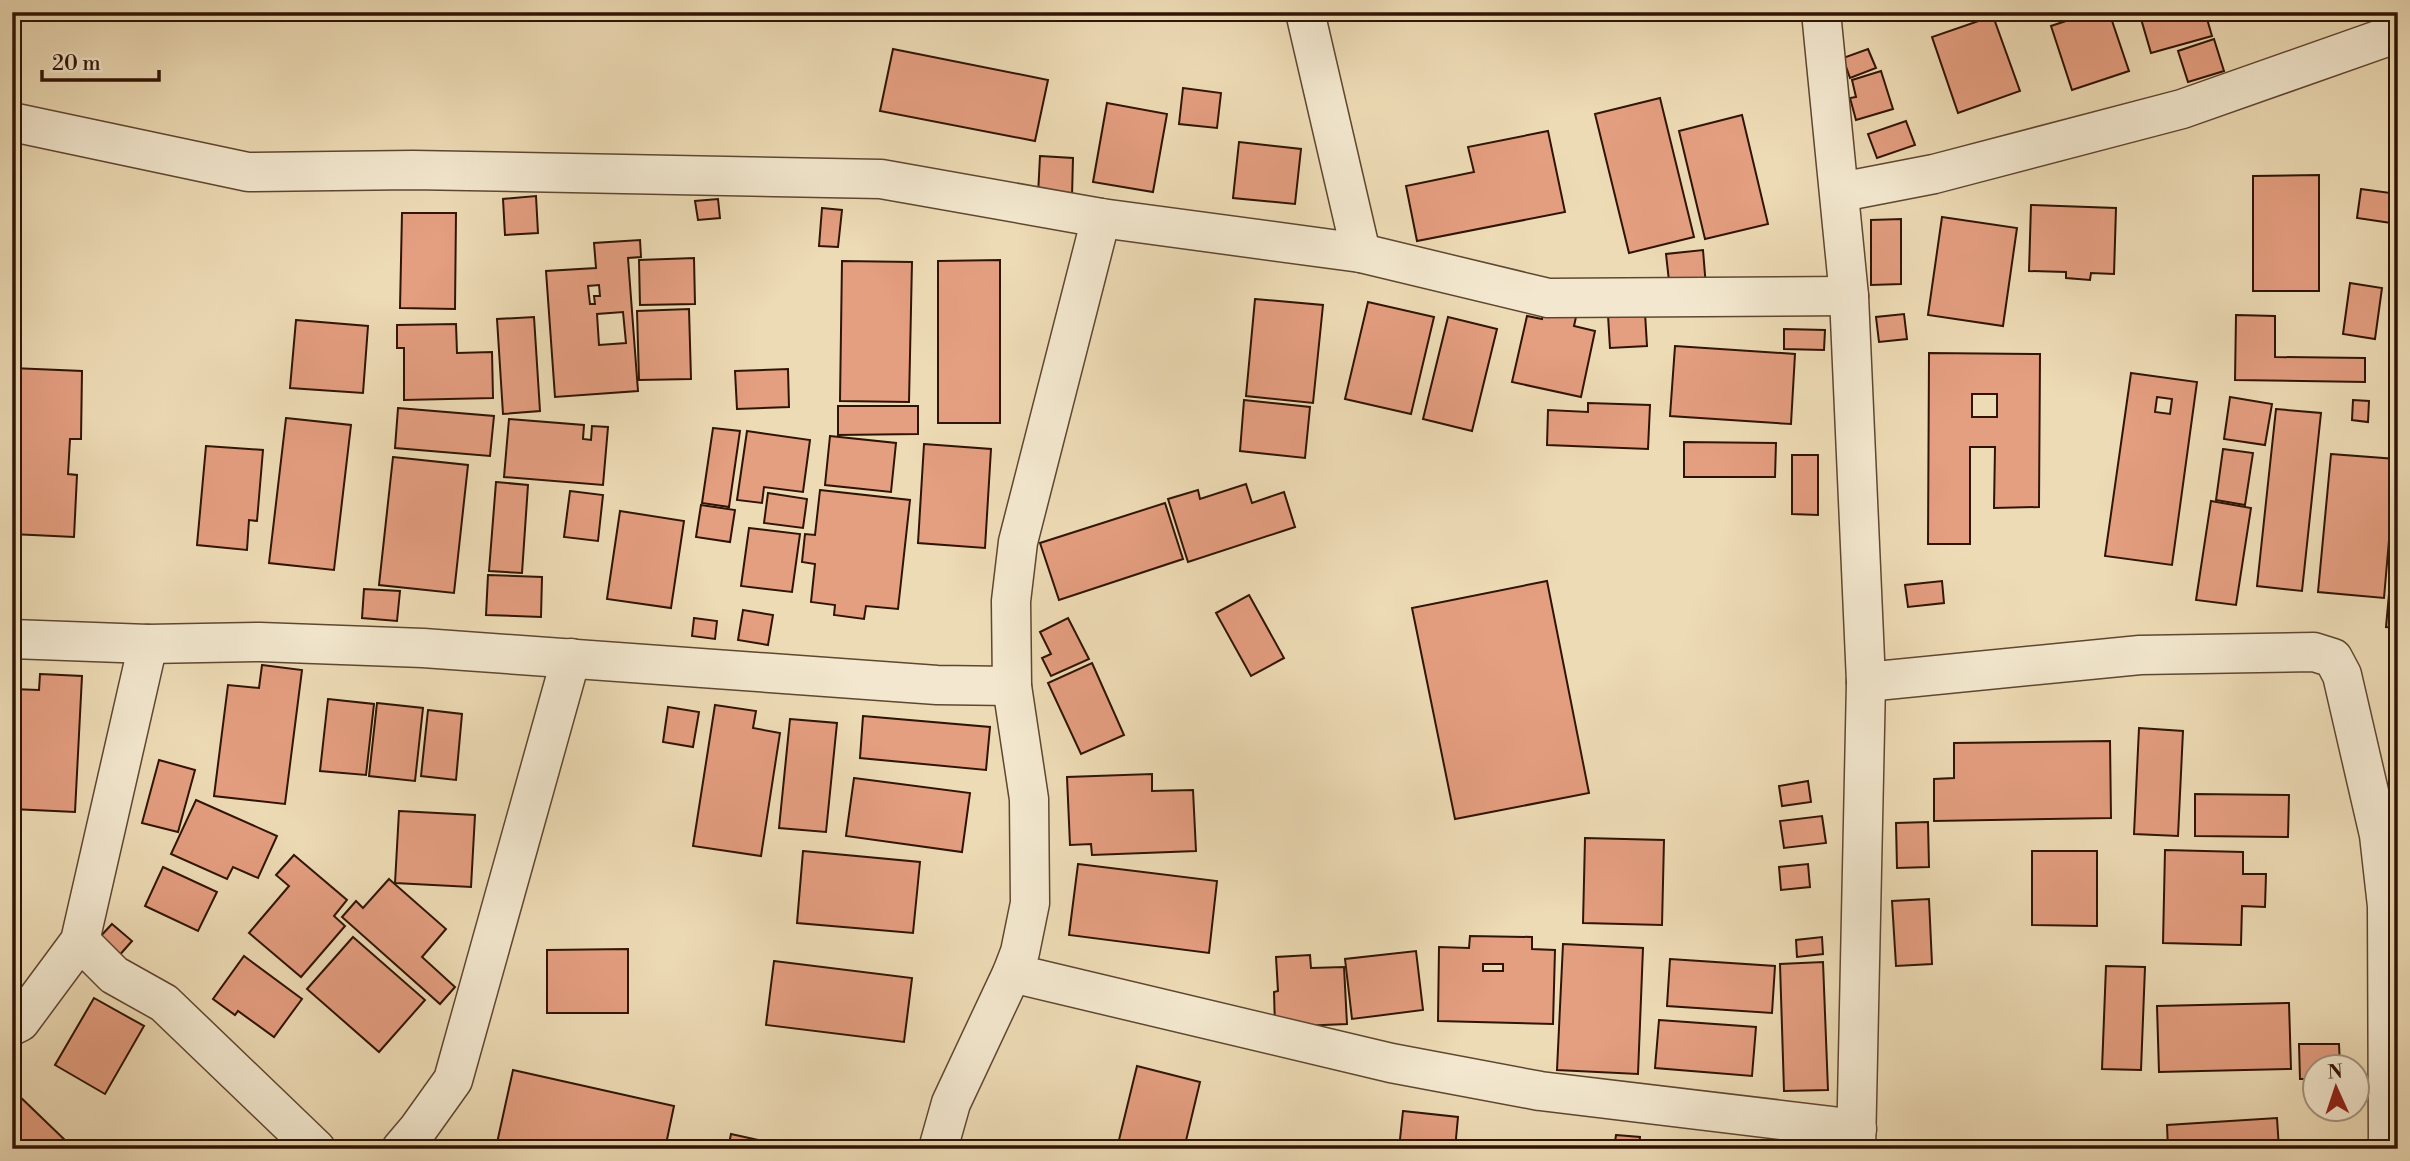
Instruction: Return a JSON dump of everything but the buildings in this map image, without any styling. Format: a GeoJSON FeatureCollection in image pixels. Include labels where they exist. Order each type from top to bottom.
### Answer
{"type":"FeatureCollection","features":[{"type":"Feature","properties":{"kind":"street"},"geometry":{"type":"LineString","coordinates":[[1305,12],[1361,253]]}},
{"type":"Feature","properties":{"kind":"street"},"geometry":{"type":"LineString","coordinates":[[1012,973],[1391,1063],[1540,1091],[1856,1139],[1866,682],[1849,296],[1841,192],[1821,12]]}},
{"type":"Feature","properties":{"kind":"street"},"geometry":{"type":"LineString","coordinates":[[1841,192],[1934,174],[2182,109],[2398,33]]}},
{"type":"Feature","properties":{"kind":"street"},"geometry":{"type":"LineString","coordinates":[[12,122],[248,172],[413,170],[881,179],[1101,218],[1361,253],[1548,298],[1849,296]]}},
{"type":"Feature","properties":{"kind":"street"},"geometry":{"type":"LineString","coordinates":[[938,1149],[951,1103],[1020,952],[1030,903],[1029,799],[1012,686],[1011,601],[1018,542],[1101,218]]}},
{"type":"Feature","properties":{"kind":"street"},"geometry":{"type":"LineString","coordinates":[[12,639],[148,644],[260,642],[423,648],[937,685],[1012,686]]}},
{"type":"Feature","properties":{"kind":"street"},"geometry":{"type":"LineString","coordinates":[[12,1026],[20,1022],[80,942],[148,644]]}},
{"type":"Feature","properties":{"kind":"street"},"geometry":{"type":"LineString","coordinates":[[1866,682],[2140,655],[2314,652],[2333,658],[2342,675],[2379,835],[2387,906],[2388,1149]]}},
{"type":"Feature","properties":{"kind":"street"},"geometry":{"type":"LineString","coordinates":[[401,1149],[453,1080],[571,657]]}},
{"type":"Feature","properties":{"kind":"street"},"geometry":{"type":"LineString","coordinates":[[80,942],[114,975],[164,1003],[316,1149]]}}]}
